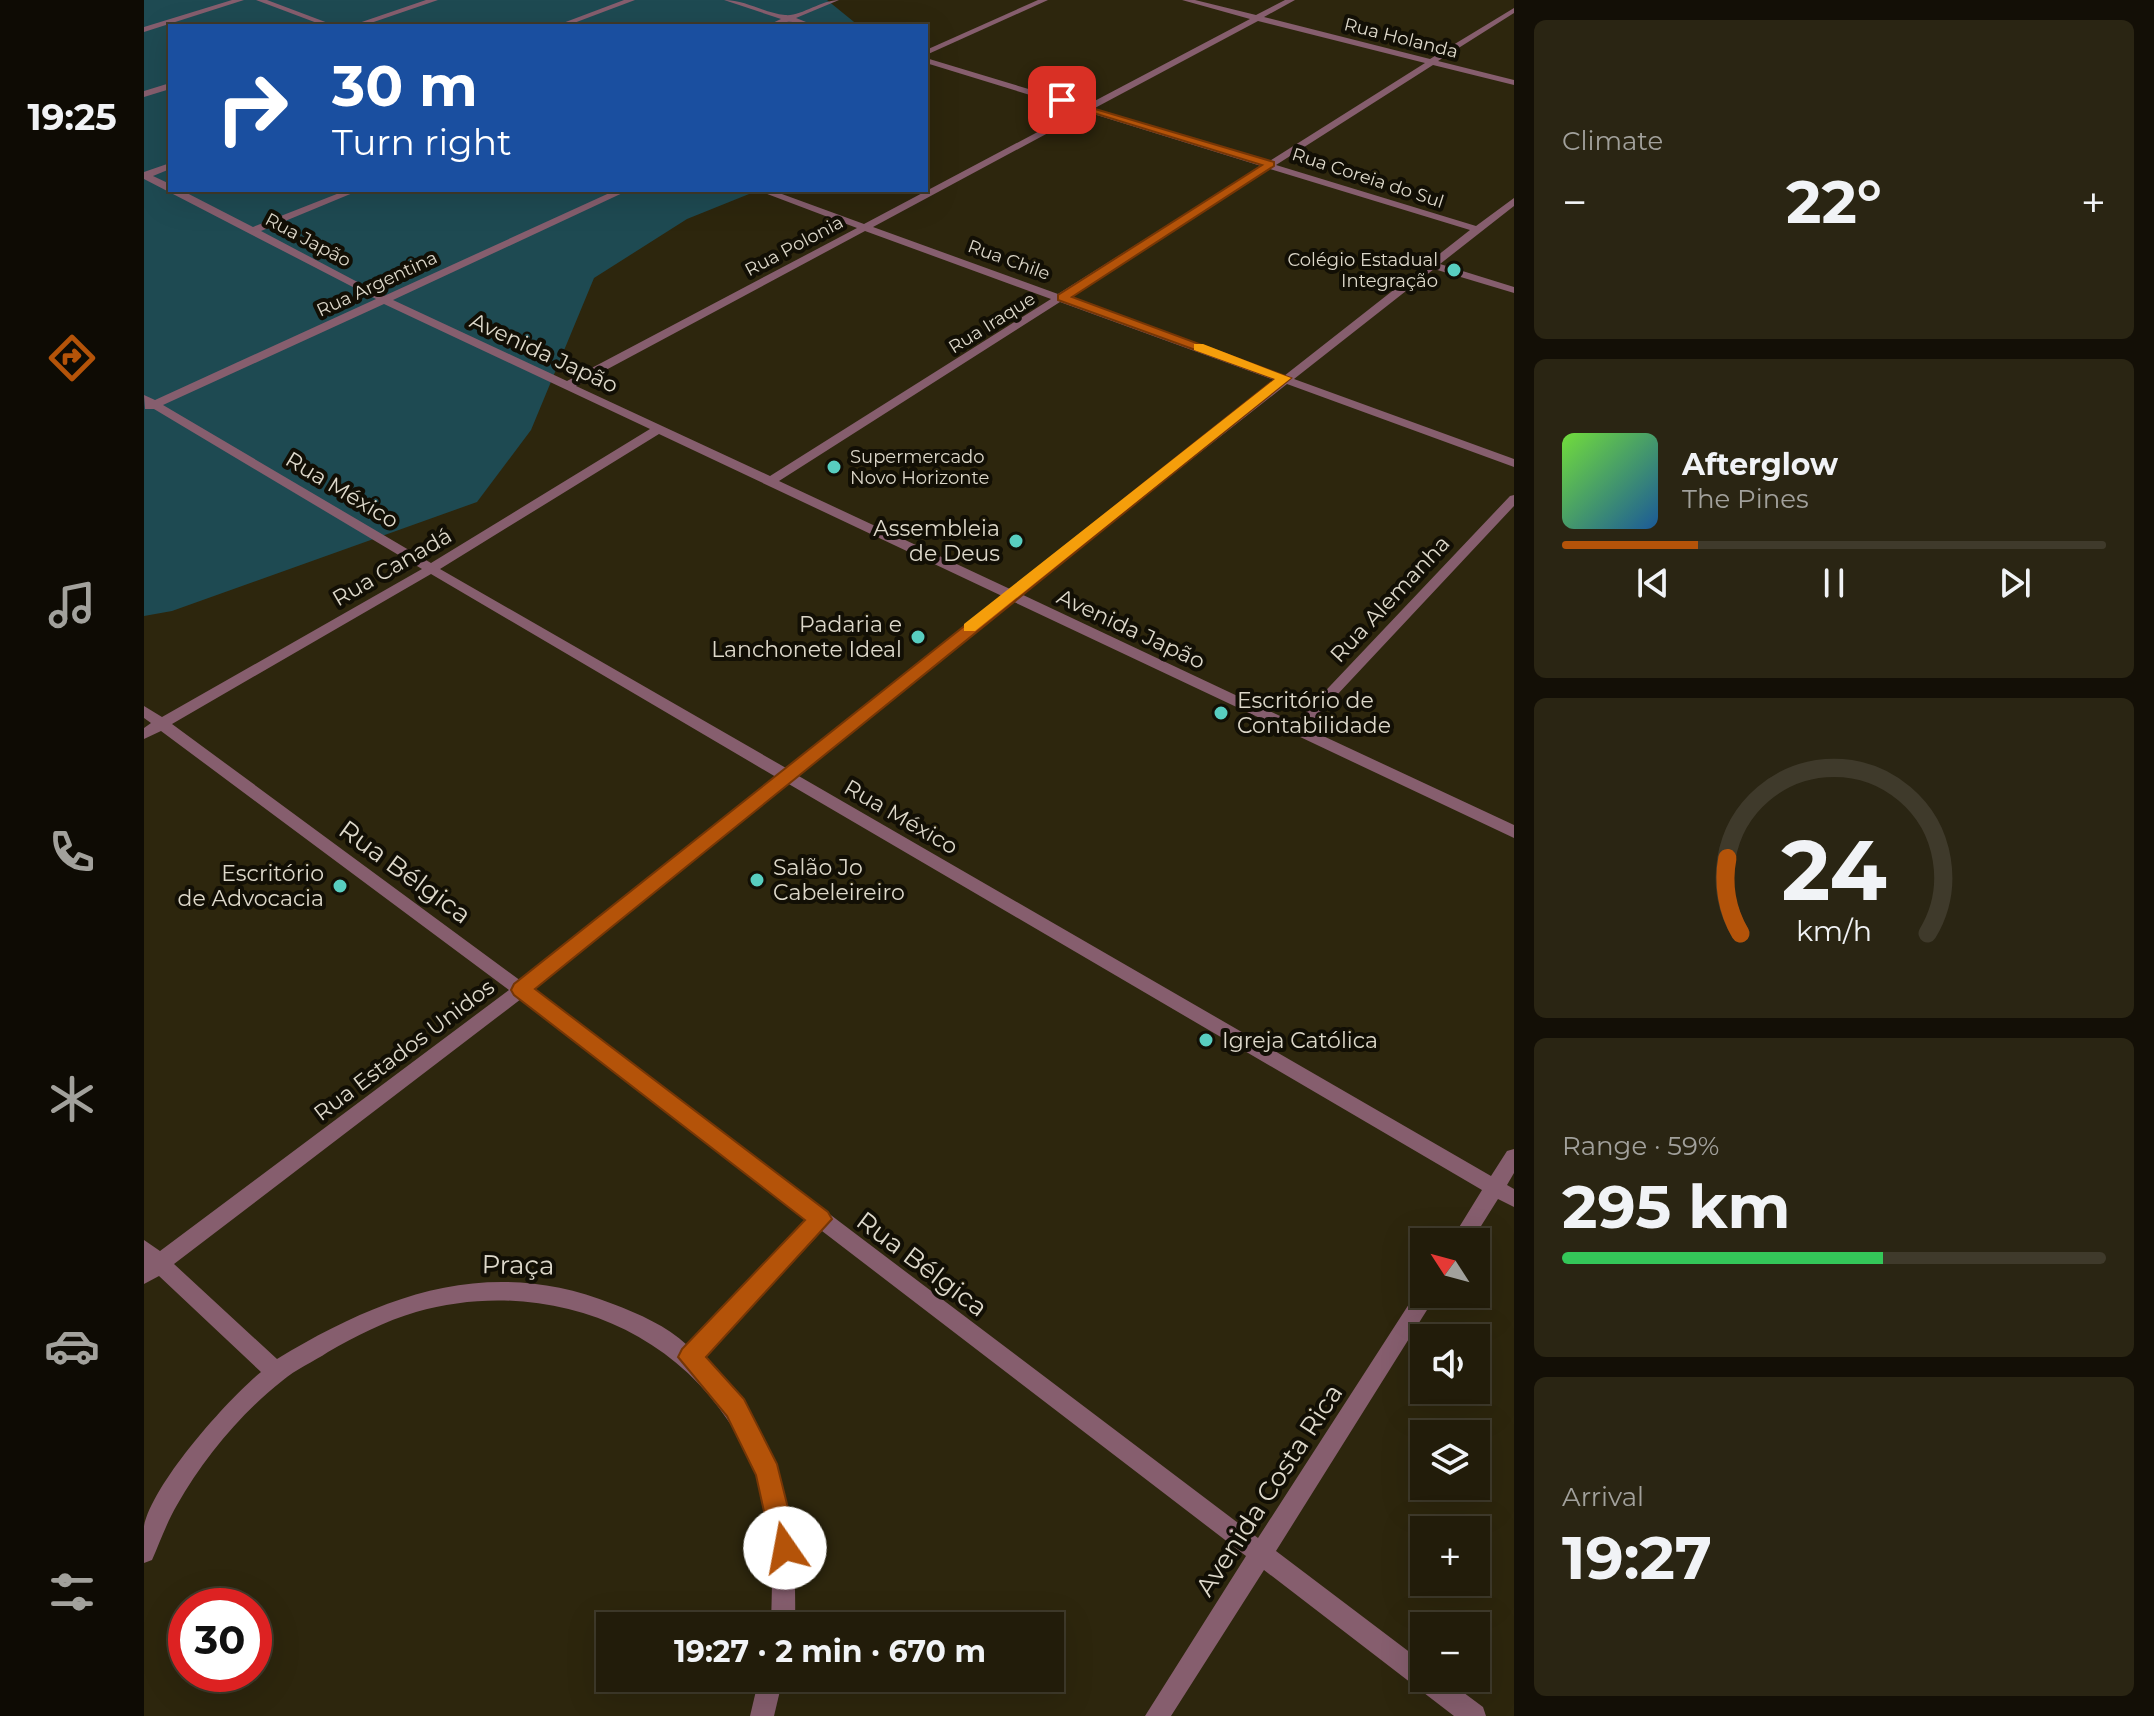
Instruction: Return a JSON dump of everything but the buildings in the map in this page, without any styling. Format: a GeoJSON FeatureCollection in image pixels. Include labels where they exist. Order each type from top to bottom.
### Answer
{"type":"FeatureCollection","features":[{"type":"Feature","properties":{"kind":"street"},"geometry":{"type":"LineString","coordinates":[[144,30],[240,0]]}},
{"type":"Feature","properties":{"kind":"street"},"geometry":{"type":"LineString","coordinates":[[260,0],[326,24]]}},
{"type":"Feature","properties":{"kind":"street"},"geometry":{"type":"LineString","coordinates":[[360,24],[434,0]]}},
{"type":"Feature","properties":{"kind":"street"},"geometry":{"type":"LineString","coordinates":[[565,24],[631,0]]}},
{"type":"Feature","properties":{"kind":"street"},"geometry":{"type":"LineString","coordinates":[[728,0],[805,24]]}},
{"type":"Feature","properties":{"kind":"street"},"geometry":{"type":"LineString","coordinates":[[775,24],[835,0]]}},
{"type":"Feature","properties":{"kind":"street"},"geometry":{"type":"LineString","coordinates":[[928,52],[1044,0]]}},
{"type":"Feature","properties":{"kind":"street","name":"Rua Holanda"},"geometry":{"type":"LineString","coordinates":[[1186,0],[1514,83]]}},
{"type":"Feature","properties":{"kind":"street","name":"Rua Polonia"},"geometry":{"type":"LineString","coordinates":[[567,386],[1291,0]]}},
{"type":"Feature","properties":{"kind":"street","name":"Rua Iraque"},"geometry":{"type":"LineString","coordinates":[[769,482],[1514,10]]}},
{"type":"Feature","properties":{"kind":"street","name":"Rua Coreia do Sul"},"geometry":{"type":"LineString","coordinates":[[928,61],[1479,230]]}},
{"type":"Feature","properties":{"kind":"street"},"geometry":{"type":"LineString","coordinates":[[144,94],[168,87]]}},
{"type":"Feature","properties":{"kind":"street"},"geometry":{"type":"LineString","coordinates":[[144,175],[168,167]]}},
{"type":"Feature","properties":{"kind":"street","name":"Rua Japão"},"geometry":{"type":"LineString","coordinates":[[144,175],[168,187]]}},
{"type":"Feature","properties":{"kind":"street","name":"Rua Japão"},"geometry":{"type":"LineString","coordinates":[[178,192],[383,299]]}},
{"type":"Feature","properties":{"kind":"street"},"geometry":{"type":"LineString","coordinates":[[255,230],[350,192]]}},
{"type":"Feature","properties":{"kind":"street","name":"Rua Argentina"},"geometry":{"type":"LineString","coordinates":[[147,404],[620,192]]}},
{"type":"Feature","properties":{"kind":"street","name":"Rua Chile"},"geometry":{"type":"LineString","coordinates":[[767,192],[1514,463]]}},
{"type":"Feature","properties":{"kind":"street","name":"Rua Estados Unidos"},"geometry":{"type":"LineString","coordinates":[[149,1262],[521,990],[785,775],[1284,378],[1435,266],[1514,201]]}},
{"type":"Feature","properties":{"kind":"street"},"geometry":{"type":"LineString","coordinates":[[1435,266],[1514,290]]}},
{"type":"Feature","properties":{"kind":"street","name":"Avenida Japão"},"geometry":{"type":"LineString","coordinates":[[383,299],[1514,832]]}},
{"type":"Feature","properties":{"kind":"street","name":"Rua México"},"geometry":{"type":"LineString","coordinates":[[147,404],[1514,1199]]}},
{"type":"Feature","properties":{"kind":"street","name":"Rua Canadá"},"geometry":{"type":"LineString","coordinates":[[153,729],[431,569],[658,429]]}},
{"type":"Feature","properties":{"kind":"street","name":"Rua Alemanha"},"geometry":{"type":"LineString","coordinates":[[1297,729],[1514,499]]}},
{"type":"Feature","properties":{"kind":"street","name":"Rua Bélgica"},"geometry":{"type":"LineString","coordinates":[[144,711],[153,729],[521,990],[1260,1556],[1474,1716]]}},
{"type":"Feature","properties":{"kind":"street"},"geometry":{"type":"LineString","coordinates":[[1469,1228],[1514,1157]]}},
{"type":"Feature","properties":{"kind":"street"},"geometry":{"type":"LineString","coordinates":[[690,1357],[820,1219]]}},
{"type":"Feature","properties":{"kind":"street"},"geometry":{"type":"LineString","coordinates":[[149,1262],[276,1372]]}},
{"type":"Feature","properties":{"kind":"street","name":"Praça"},"geometry":{"type":"LineString","coordinates":[[144,1552],[170,1495],[226,1421],[276,1372],[361,1322],[432,1298],[502,1290],[571,1297],[634,1319],[690,1357],[735,1408],[768,1472],[785,1548],[783,1612]]}},
{"type":"Feature","properties":{"kind":"street","name":"Avenida Costa Rica"},"geometry":{"type":"LineString","coordinates":[[1157,1716],[1418,1308]]}},
{"type":"Feature","properties":{"kind":"street"},"geometry":{"type":"LineString","coordinates":[[762,1716],[768,1692]]}},
{"type":"Feature","properties":{"kind":"water"},"geometry":{"type":"Polygon","coordinates":[[[144,0],[827,0],[857,24],[168,24],[168,192],[754,192],[687,219],[594,278],[531,430],[477,502],[172,611],[144,616],[144,0]]]}},
{"type":"Feature","properties":{"kind":"slow traffic"},"geometry":{"type":"LineString","coordinates":[[970,628],[1284,378],[1199,347]]}},
{"type":"Feature","properties":{"kind":"place","name":"Colégio Estadual Integração"},"geometry":{"type":"Point","coordinates":[1454,270]}},
{"type":"Feature","properties":{"kind":"place","name":"Supermercado Novo Horizonte"},"geometry":{"type":"Point","coordinates":[834,467]}},
{"type":"Feature","properties":{"kind":"place","name":"Assembleia de Deus"},"geometry":{"type":"Point","coordinates":[1016,541]}},
{"type":"Feature","properties":{"kind":"place","name":"Padaria e Lanchonete Ideal"},"geometry":{"type":"Point","coordinates":[918,637]}},
{"type":"Feature","properties":{"kind":"place","name":"Escritório de Contabilidade"},"geometry":{"type":"Point","coordinates":[1221,713]}},
{"type":"Feature","properties":{"kind":"place","name":"Salão Jo Cabeleireiro"},"geometry":{"type":"Point","coordinates":[757,880]}},
{"type":"Feature","properties":{"kind":"place","name":"Escritório de Advocacia"},"geometry":{"type":"Point","coordinates":[340,886]}},
{"type":"Feature","properties":{"kind":"place","name":"Igreja Católica"},"geometry":{"type":"Point","coordinates":[1206,1040]}},
{"type":"Feature","properties":{"kind":"route"},"geometry":{"type":"LineString","coordinates":[[785,1548],[768,1472],[735,1408],[690,1357],[820,1219],[521,990],[785,775],[1284,378],[1063,298],[1270,164],[1062,100]]}}]}
